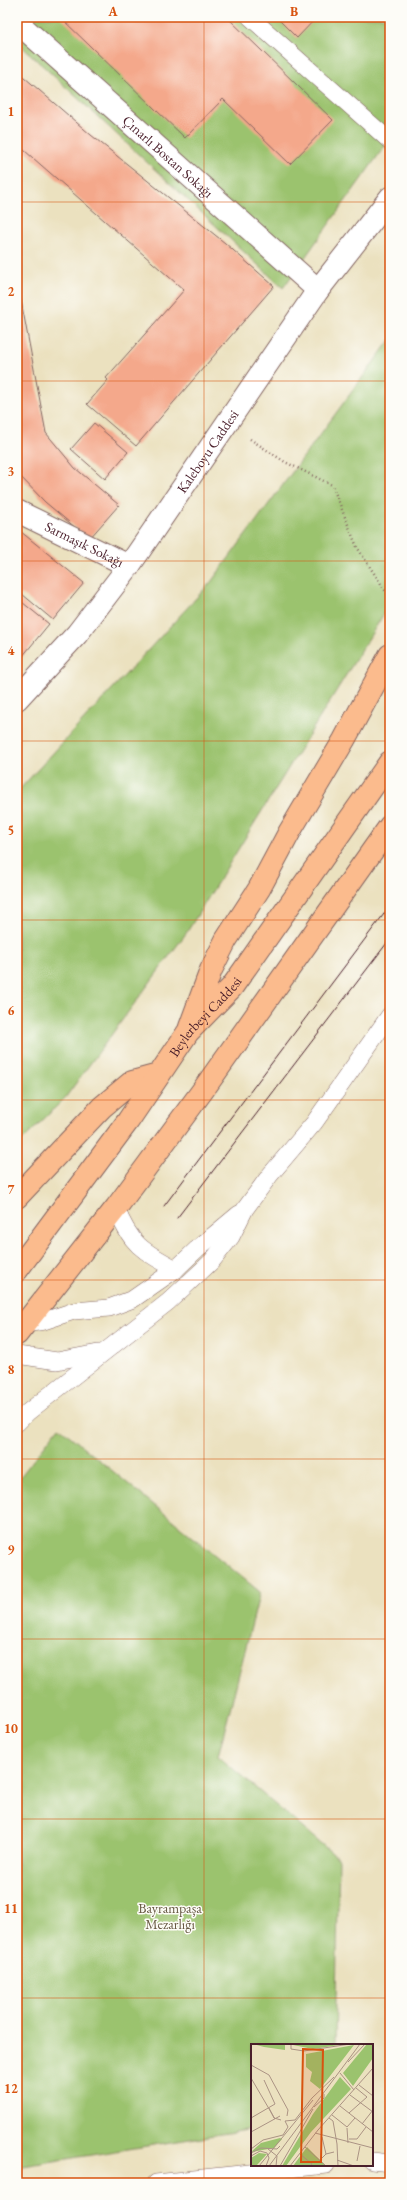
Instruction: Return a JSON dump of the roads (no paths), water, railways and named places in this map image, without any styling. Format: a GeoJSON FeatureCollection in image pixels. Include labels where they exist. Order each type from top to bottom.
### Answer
{"type":"FeatureCollection","features":[{"type":"Feature","properties":{"kind":"main road"},"geometry":{"type":"LineString","coordinates":[[188,1032],[211,970],[226,940],[259,889],[290,831],[344,740],[390,656]]}},
{"type":"Feature","properties":{"kind":"main road","name":"Beylerbeyi Caddesi"},"geometry":{"type":"LineString","coordinates":[[17,1270],[128,1121],[188,1032],[232,987],[390,762]]}},
{"type":"Feature","properties":{"kind":"main road"},"geometry":{"type":"LineString","coordinates":[[20,1328],[116,1208],[203,1090],[390,826]]}},
{"type":"Feature","properties":{"kind":"main road"},"geometry":{"type":"LineString","coordinates":[[362,865],[390,840]]}},
{"type":"Feature","properties":{"kind":"main road"},"geometry":{"type":"LineString","coordinates":[[17,1197],[102,1107],[132,1082],[158,1075]]}},
{"type":"Feature","properties":{"kind":"street","name":"Çınarlı Bostan Sokağı"},"geometry":{"type":"LineString","coordinates":[[17,22],[318,290]]}},
{"type":"Feature","properties":{"kind":"street","name":"Kaleboyu Caddesi"},"geometry":{"type":"LineString","coordinates":[[17,699],[76,634],[129,566],[318,290],[390,198]]}},
{"type":"Feature","properties":{"kind":"street","name":"Sarmaşık Sokağı"},"geometry":{"type":"LineString","coordinates":[[17,511],[129,566]]}},
{"type":"Feature","properties":{"kind":"lane"},"geometry":{"type":"LineString","coordinates":[[250,17],[390,141]]}},
{"type":"Feature","properties":{"kind":"lane"},"geometry":{"type":"LineString","coordinates":[[17,1423],[102,1352],[168,1302],[212,1261],[231,1237],[245,1209],[270,1175],[314,1123],[390,1015]]}},
{"type":"Feature","properties":{"kind":"lane"},"geometry":{"type":"LineString","coordinates":[[116,1208],[124,1228],[133,1241],[149,1255],[176,1269]]}},
{"type":"Feature","properties":{"kind":"lane"},"geometry":{"type":"LineString","coordinates":[[20,1328],[74,1311],[109,1308],[132,1299],[176,1269],[197,1249],[245,1209]]}},
{"type":"Feature","properties":{"kind":"lane"},"geometry":{"type":"LineString","coordinates":[[17,1355],[57,1361],[102,1352]]}},
{"type":"Feature","properties":{"kind":"lane"},"geometry":{"type":"LineString","coordinates":[[373,2161],[390,2163]]}},
{"type":"Feature","properties":{"kind":"lane"},"geometry":{"type":"LineString","coordinates":[[156,2183],[317,2166]]}},
{"type":"Feature","properties":{"kind":"tram line"},"geometry":{"type":"LineString","coordinates":[[164,1206],[390,906]]}},
{"type":"Feature","properties":{"kind":"tram line"},"geometry":{"type":"LineString","coordinates":[[177,1218],[390,939]]}},
{"type":"Feature","properties":{"kind":"park label","name":"Bayrampaşa Mezarlığı"},"geometry":{"type":"Point","coordinates":[170,1916]}}]}
